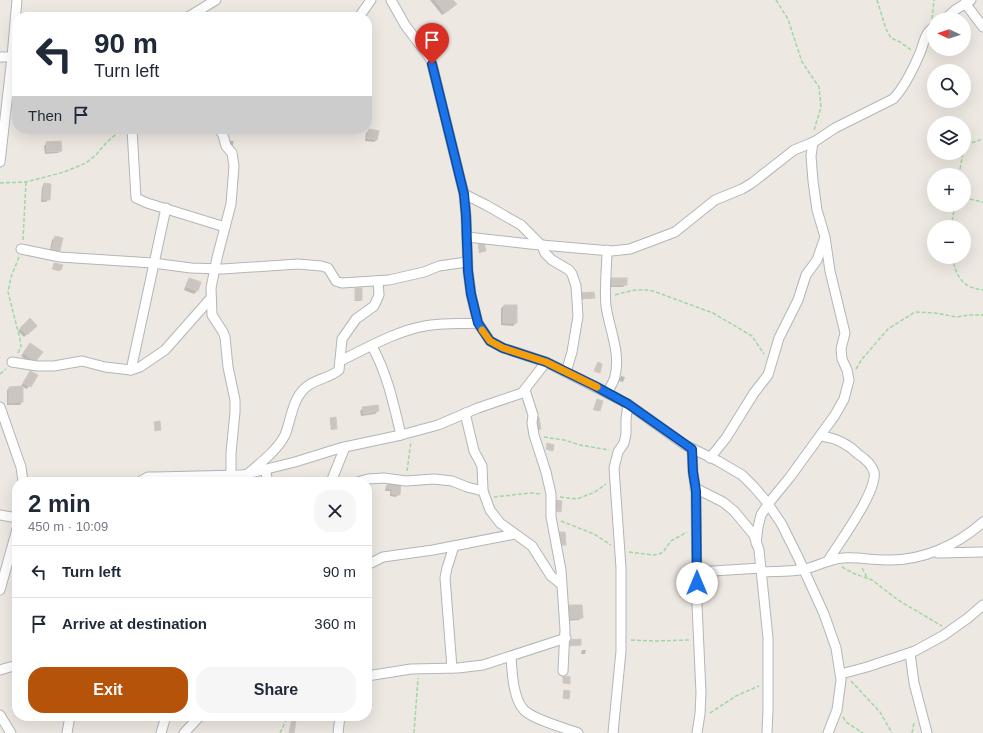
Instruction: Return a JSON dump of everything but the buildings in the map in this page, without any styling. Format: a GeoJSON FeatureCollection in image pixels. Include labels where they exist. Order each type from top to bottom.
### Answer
{"type":"FeatureCollection","features":[{"type":"Feature","properties":{"kind":"street"},"geometry":{"type":"LineString","coordinates":[[16,12],[17,0]]}},
{"type":"Feature","properties":{"kind":"street"},"geometry":{"type":"LineString","coordinates":[[196,12],[216,0]]}},
{"type":"Feature","properties":{"kind":"street"},"geometry":{"type":"LineString","coordinates":[[363,12],[371,0]]}},
{"type":"Feature","properties":{"kind":"street"},"geometry":{"type":"LineString","coordinates":[[392,0],[405,26],[426,53],[432,64],[464,194],[467,262],[471,294],[478,323],[490,341],[503,348],[546,362],[628,404],[692,449],[742,475],[754,487],[781,523],[824,614],[836,648],[843,673],[837,706],[828,733]]}},
{"type":"Feature","properties":{"kind":"street"},"geometry":{"type":"LineString","coordinates":[[954,12],[968,2],[983,27]]}},
{"type":"Feature","properties":{"kind":"street"},"geometry":{"type":"LineString","coordinates":[[467,237],[542,246],[608,250],[630,249],[675,232],[715,200],[747,186],[787,154],[813,142],[835,128],[894,98],[920,53],[927,33]]}},
{"type":"Feature","properties":{"kind":"street"},"geometry":{"type":"LineString","coordinates":[[0,57],[12,54]]}},
{"type":"Feature","properties":{"kind":"street"},"geometry":{"type":"LineString","coordinates":[[0,162],[12,69]]}},
{"type":"Feature","properties":{"kind":"street"},"geometry":{"type":"LineString","coordinates":[[132,134],[136,198],[141,201],[225,227]]}},
{"type":"Feature","properties":{"kind":"street"},"geometry":{"type":"LineString","coordinates":[[224,134],[226,146],[232,153],[234,166],[231,204],[212,281],[211,298],[212,315],[225,338],[228,367],[235,400],[236,412],[227,477]]}},
{"type":"Feature","properties":{"kind":"street"},"geometry":{"type":"LineString","coordinates":[[756,543],[761,515],[821,436],[835,415],[844,399],[849,380],[847,370],[842,359],[841,349],[845,333],[830,271],[825,237],[817,210],[811,156],[813,142]]}},
{"type":"Feature","properties":{"kind":"street"},"geometry":{"type":"LineString","coordinates":[[464,194],[486,204],[521,225],[542,246],[545,253],[552,260],[569,270],[572,274],[576,286],[578,316],[572,352],[566,372]]}},
{"type":"Feature","properties":{"kind":"street"},"geometry":{"type":"LineString","coordinates":[[131,370],[166,208]]}},
{"type":"Feature","properties":{"kind":"street"},"geometry":{"type":"LineString","coordinates":[[710,458],[726,438],[766,378],[773,362],[779,338],[798,300],[806,275],[821,252],[825,237]]}},
{"type":"Feature","properties":{"kind":"street"},"geometry":{"type":"LineString","coordinates":[[21,249],[60,258],[191,268],[311,265],[328,268],[336,281],[341,283],[402,278],[439,266],[467,262]]}},
{"type":"Feature","properties":{"kind":"street"},"geometry":{"type":"LineString","coordinates":[[608,250],[605,287],[617,366],[615,377],[608,393]]}},
{"type":"Feature","properties":{"kind":"street"},"geometry":{"type":"LineString","coordinates":[[249,474],[284,437],[297,399],[304,389],[322,378],[337,372],[340,367],[342,339],[356,319],[374,306],[379,295],[378,281]]}},
{"type":"Feature","properties":{"kind":"street"},"geometry":{"type":"LineString","coordinates":[[12,362],[37,366],[54,366],[73,361],[87,361],[104,367],[131,370],[140,367],[165,350],[211,298]]}},
{"type":"Feature","properties":{"kind":"street"},"geometry":{"type":"LineString","coordinates":[[340,361],[389,338],[424,326],[478,323]]}},
{"type":"Feature","properties":{"kind":"street"},"geometry":{"type":"LineString","coordinates":[[372,346],[387,378],[401,435]]}},
{"type":"Feature","properties":{"kind":"street"},"geometry":{"type":"LineString","coordinates":[[148,477],[227,477],[249,474],[345,447],[401,435],[438,424],[519,394],[525,390],[546,362]]}},
{"type":"Feature","properties":{"kind":"street"},"geometry":{"type":"LineString","coordinates":[[525,390],[533,415],[532,423],[534,435],[546,472],[551,494],[551,517],[561,570],[566,638],[563,671]]}},
{"type":"Feature","properties":{"kind":"street"},"geometry":{"type":"LineString","coordinates":[[613,733],[621,640],[620,554],[614,479],[615,461],[624,443],[626,434],[628,404]]}},
{"type":"Feature","properties":{"kind":"street"},"geometry":{"type":"LineString","coordinates":[[0,407],[21,467],[22,477]]}},
{"type":"Feature","properties":{"kind":"street"},"geometry":{"type":"LineString","coordinates":[[465,413],[474,451],[482,466],[484,494],[490,510],[500,523],[532,546],[551,576],[561,584]]}},
{"type":"Feature","properties":{"kind":"street"},"geometry":{"type":"LineString","coordinates":[[821,436],[842,441],[852,448],[871,467],[874,473],[871,489],[864,504],[831,560]]}},
{"type":"Feature","properties":{"kind":"street"},"geometry":{"type":"LineString","coordinates":[[333,477],[345,447]]}},
{"type":"Feature","properties":{"kind":"street"},"geometry":{"type":"LineString","coordinates":[[692,449],[695,488],[696,572],[701,693],[700,723],[697,733]]}},
{"type":"Feature","properties":{"kind":"street"},"geometry":{"type":"LineString","coordinates":[[265,469],[267,477]]}},
{"type":"Feature","properties":{"kind":"street"},"geometry":{"type":"LineString","coordinates":[[372,479],[434,479],[452,481],[484,494]]}},
{"type":"Feature","properties":{"kind":"street"},"geometry":{"type":"LineString","coordinates":[[695,488],[728,506],[754,535],[759,550],[768,638],[767,733]]}},
{"type":"Feature","properties":{"kind":"street"},"geometry":{"type":"LineString","coordinates":[[0,515],[12,517]]}},
{"type":"Feature","properties":{"kind":"street"},"geometry":{"type":"LineString","coordinates":[[930,554],[956,542],[983,522]]}},
{"type":"Feature","properties":{"kind":"street"},"geometry":{"type":"LineString","coordinates":[[372,563],[383,558],[515,534]]}},
{"type":"Feature","properties":{"kind":"street"},"geometry":{"type":"LineString","coordinates":[[452,668],[445,578],[454,546]]}},
{"type":"Feature","properties":{"kind":"street"},"geometry":{"type":"LineString","coordinates":[[696,572],[804,570],[831,560],[846,558],[894,560],[930,554],[983,552]]}},
{"type":"Feature","properties":{"kind":"street"},"geometry":{"type":"LineString","coordinates":[[0,590],[12,553]]}},
{"type":"Feature","properties":{"kind":"street"},"geometry":{"type":"LineString","coordinates":[[843,673],[910,653],[951,631],[983,605]]}},
{"type":"Feature","properties":{"kind":"street"},"geometry":{"type":"LineString","coordinates":[[372,675],[419,668],[452,668],[484,664],[566,638]]}},
{"type":"Feature","properties":{"kind":"street"},"geometry":{"type":"LineString","coordinates":[[910,653],[914,683],[927,733]]}},
{"type":"Feature","properties":{"kind":"street"},"geometry":{"type":"LineString","coordinates":[[510,657],[515,688],[523,710],[531,716],[578,733]]}},
{"type":"Feature","properties":{"kind":"street"},"geometry":{"type":"LineString","coordinates":[[0,670],[12,666]]}},
{"type":"Feature","properties":{"kind":"street"},"geometry":{"type":"LineString","coordinates":[[0,715],[11,733]]}},
{"type":"Feature","properties":{"kind":"street"},"geometry":{"type":"LineString","coordinates":[[67,733],[69,721]]}},
{"type":"Feature","properties":{"kind":"street"},"geometry":{"type":"LineString","coordinates":[[161,733],[165,721]]}},
{"type":"Feature","properties":{"kind":"street"},"geometry":{"type":"LineString","coordinates":[[184,733],[195,721]]}},
{"type":"Feature","properties":{"kind":"street"},"geometry":{"type":"LineString","coordinates":[[338,733],[339,721]]}},
{"type":"Feature","properties":{"kind":"path"},"geometry":{"type":"LineString","coordinates":[[776,0],[788,19],[802,62],[819,87],[821,107],[813,142]]}},
{"type":"Feature","properties":{"kind":"path"},"geometry":{"type":"LineString","coordinates":[[877,0],[886,29],[891,38],[900,42],[912,51],[920,53]]}},
{"type":"Feature","properties":{"kind":"path"},"geometry":{"type":"LineString","coordinates":[[933,12],[934,0]]}},
{"type":"Feature","properties":{"kind":"path"},"geometry":{"type":"LineString","coordinates":[[0,182],[26,182],[64,172],[86,163],[116,134]]}},
{"type":"Feature","properties":{"kind":"path"},"geometry":{"type":"LineString","coordinates":[[971,143],[983,139]]}},
{"type":"Feature","properties":{"kind":"path"},"geometry":{"type":"LineString","coordinates":[[0,374],[12,362],[21,347],[8,292],[11,277],[21,249],[24,231],[26,182]]}},
{"type":"Feature","properties":{"kind":"path"},"geometry":{"type":"LineString","coordinates":[[971,199],[983,202]]}},
{"type":"Feature","properties":{"kind":"path"},"geometry":{"type":"LineString","coordinates":[[954,264],[955,270],[961,280],[970,288],[983,290]]}},
{"type":"Feature","properties":{"kind":"path"},"geometry":{"type":"LineString","coordinates":[[606,299],[632,290],[646,289],[677,299],[713,313],[752,336],[762,352],[773,362]]}},
{"type":"Feature","properties":{"kind":"path"},"geometry":{"type":"LineString","coordinates":[[849,380],[862,359],[888,329],[908,315],[922,311],[957,317],[983,315]]}},
{"type":"Feature","properties":{"kind":"path"},"geometry":{"type":"LineString","coordinates":[[406,480],[412,431]]}},
{"type":"Feature","properties":{"kind":"path"},"geometry":{"type":"LineString","coordinates":[[534,435],[564,440],[580,445],[619,451]]}},
{"type":"Feature","properties":{"kind":"path"},"geometry":{"type":"LineString","coordinates":[[484,494],[551,494],[577,499],[595,492],[614,479]]}},
{"type":"Feature","properties":{"kind":"path"},"geometry":{"type":"LineString","coordinates":[[551,517],[594,534],[604,540],[620,554],[633,552],[653,555],[659,554],[675,538],[692,531],[696,527]]}},
{"type":"Feature","properties":{"kind":"path"},"geometry":{"type":"LineString","coordinates":[[831,560],[844,569],[872,580],[898,600],[951,631]]}},
{"type":"Feature","properties":{"kind":"path"},"geometry":{"type":"LineString","coordinates":[[621,640],[699,641]]}},
{"type":"Feature","properties":{"kind":"path"},"geometry":{"type":"LineString","coordinates":[[414,733],[419,668]]}},
{"type":"Feature","properties":{"kind":"path"},"geometry":{"type":"LineString","coordinates":[[843,673],[880,712],[892,733]]}},
{"type":"Feature","properties":{"kind":"path"},"geometry":{"type":"LineString","coordinates":[[700,723],[712,712],[736,696],[768,683]]}},
{"type":"Feature","properties":{"kind":"path"},"geometry":{"type":"LineString","coordinates":[[837,706],[846,722],[864,733]]}},
{"type":"Feature","properties":{"kind":"path"},"geometry":{"type":"LineString","coordinates":[[280,733],[286,721]]}},
{"type":"Feature","properties":{"kind":"slow traffic"},"geometry":{"type":"LineString","coordinates":[[482,330],[490,341],[503,348],[546,362],[597,387]]}},
{"type":"Feature","properties":{"kind":"route"},"geometry":{"type":"LineString","coordinates":[[432,64],[464,194],[467,262],[471,294],[478,323],[490,341],[503,348],[546,362],[588,382],[628,404],[678,441],[692,449],[696,491],[697,583]]}}]}
